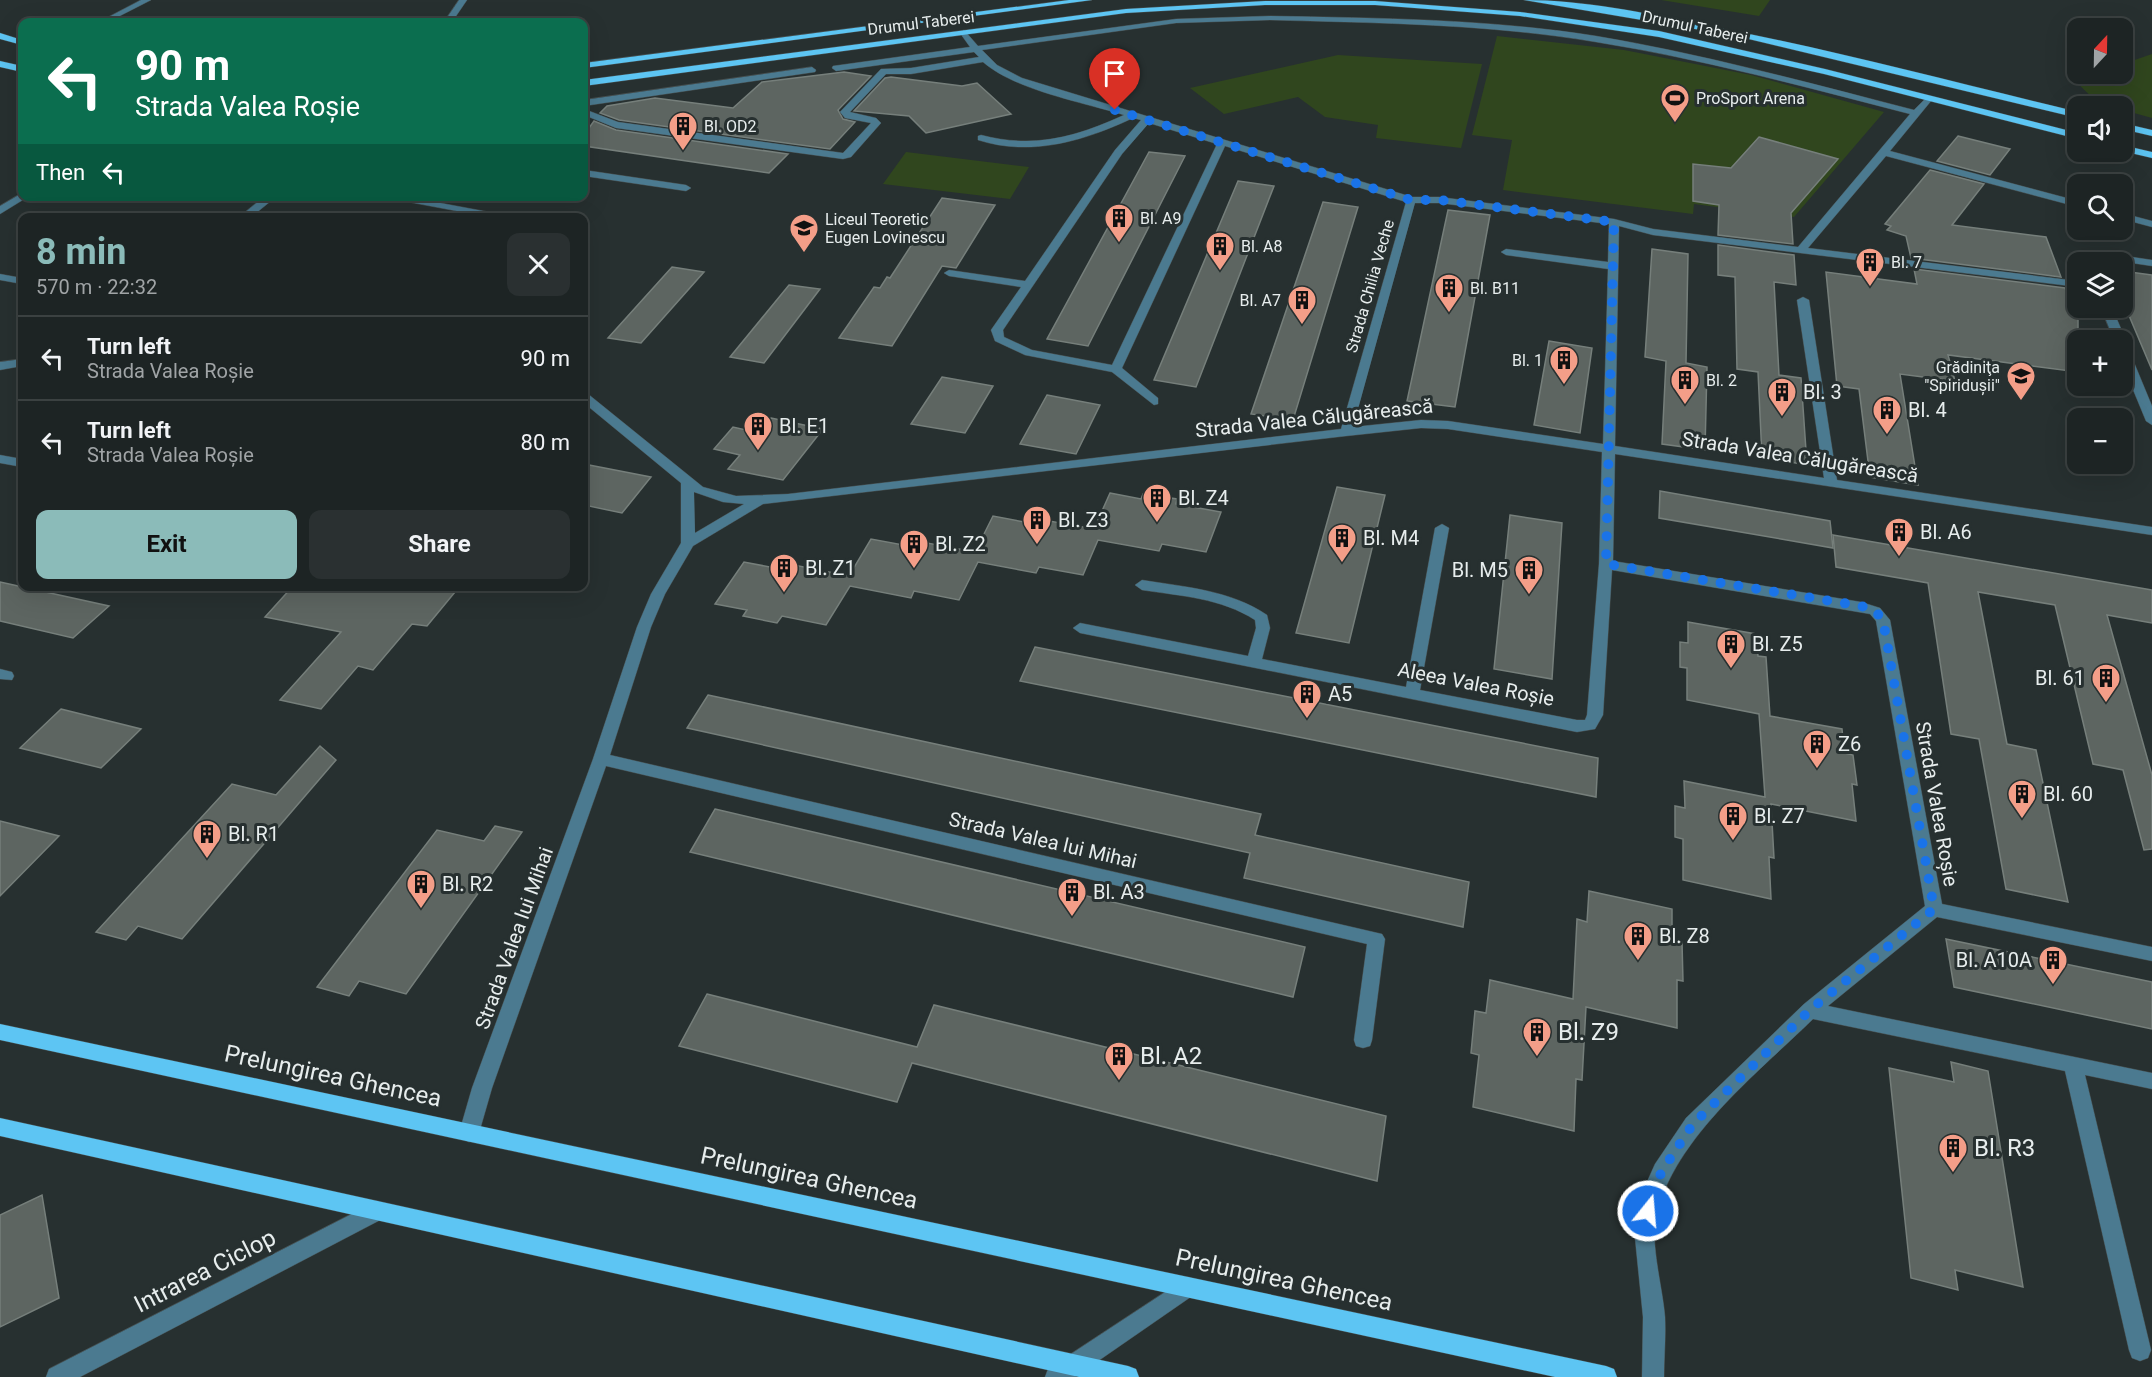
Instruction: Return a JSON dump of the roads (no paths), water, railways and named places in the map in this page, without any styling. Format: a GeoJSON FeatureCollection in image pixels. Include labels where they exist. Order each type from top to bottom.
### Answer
{"type":"FeatureCollection","features":[{"type":"Feature","properties":{"kind":"main road","name":"Drumul Taberei"},"geometry":{"type":"LineString","coordinates":[[588,65],[1088,0]]}},
{"type":"Feature","properties":{"kind":"main road","name":"Drumul Taberei"},"geometry":{"type":"LineString","coordinates":[[1527,0],[1611,10],[1794,46],[2067,112]]}},
{"type":"Feature","properties":{"kind":"main road"},"geometry":{"type":"LineString","coordinates":[[1066,3],[1077,10],[1076,17]]}},
{"type":"Feature","properties":{"kind":"main road"},"geometry":{"type":"LineString","coordinates":[[1111,3],[1126,11]]}},
{"type":"Feature","properties":{"kind":"main road","name":"Drumul Taberei"},"geometry":{"type":"LineString","coordinates":[[588,82],[1126,11],[1265,3],[1435,7],[1599,24],[1659,34],[1757,55],[2067,133]]}},
{"type":"Feature","properties":{"kind":"main road"},"geometry":{"type":"LineString","coordinates":[[1599,24],[1612,20],[1611,10]]}},
{"type":"Feature","properties":{"kind":"main road"},"geometry":{"type":"LineString","coordinates":[[1659,34],[1653,28],[1654,24],[1668,20]]}},
{"type":"Feature","properties":{"kind":"main road"},"geometry":{"type":"LineString","coordinates":[[0,36],[18,42]]}},
{"type":"Feature","properties":{"kind":"main road"},"geometry":{"type":"LineString","coordinates":[[606,80],[596,73],[607,63]]}},
{"type":"Feature","properties":{"kind":"main road"},"geometry":{"type":"LineString","coordinates":[[0,64],[18,68]]}},
{"type":"Feature","properties":{"kind":"main road"},"geometry":{"type":"LineString","coordinates":[[0,72],[18,69]]}},
{"type":"Feature","properties":{"kind":"main road"},"geometry":{"type":"LineString","coordinates":[[2133,129],[2152,133]]}},
{"type":"Feature","properties":{"kind":"main road"},"geometry":{"type":"LineString","coordinates":[[2133,150],[2152,154]]}},
{"type":"Feature","properties":{"kind":"main road","name":"Prelungirea Ghencea"},"geometry":{"type":"LineString","coordinates":[[0,1032],[1606,1377]]}},
{"type":"Feature","properties":{"kind":"main road"},"geometry":{"type":"LineString","coordinates":[[0,1126],[1128,1377]]}},
{"type":"Feature","properties":{"kind":"street"},"geometry":{"type":"LineString","coordinates":[[111,18],[147,0]]}},
{"type":"Feature","properties":{"kind":"street"},"geometry":{"type":"LineString","coordinates":[[451,18],[463,0]]}},
{"type":"Feature","properties":{"kind":"street"},"geometry":{"type":"LineString","coordinates":[[1265,3],[1270,18]]}},
{"type":"Feature","properties":{"kind":"street"},"geometry":{"type":"LineString","coordinates":[[836,68],[974,47],[1176,21],[1270,18],[1475,24],[1596,39],[1737,67],[1916,113]]}},
{"type":"Feature","properties":{"kind":"street","name":"Strada Chilia Veche"},"geometry":{"type":"LineString","coordinates":[[964,33],[983,59],[1004,74],[1018,80],[1411,200],[1346,432]]}},
{"type":"Feature","properties":{"kind":"street"},"geometry":{"type":"LineString","coordinates":[[588,114],[616,125],[836,156],[848,155],[876,123],[873,120],[845,113],[884,71],[911,71],[983,59]]}},
{"type":"Feature","properties":{"kind":"street"},"geometry":{"type":"LineString","coordinates":[[588,102],[812,70]]}},
{"type":"Feature","properties":{"kind":"street"},"geometry":{"type":"LineString","coordinates":[[1801,250],[1928,99]]}},
{"type":"Feature","properties":{"kind":"street"},"geometry":{"type":"LineString","coordinates":[[981,138],[1005,146],[1030,146],[1109,127],[1132,115]]}},
{"type":"Feature","properties":{"kind":"street"},"geometry":{"type":"LineString","coordinates":[[1146,120],[1118,152],[1000,322],[997,330],[999,339],[1029,353],[1116,369],[1154,401]]}},
{"type":"Feature","properties":{"kind":"street"},"geometry":{"type":"LineString","coordinates":[[1116,369],[1222,143]]}},
{"type":"Feature","properties":{"kind":"street"},"geometry":{"type":"LineString","coordinates":[[1883,152],[2067,201]]}},
{"type":"Feature","properties":{"kind":"street"},"geometry":{"type":"LineString","coordinates":[[588,174],[686,188]]}},
{"type":"Feature","properties":{"kind":"street"},"geometry":{"type":"LineString","coordinates":[[0,211],[18,199]]}},
{"type":"Feature","properties":{"kind":"street"},"geometry":{"type":"LineString","coordinates":[[1411,200],[1439,200],[1614,222],[1653,232],[2067,283]]}},
{"type":"Feature","properties":{"kind":"street"},"geometry":{"type":"LineString","coordinates":[[250,213],[265,201]]}},
{"type":"Feature","properties":{"kind":"street"},"geometry":{"type":"LineString","coordinates":[[412,201],[486,213]]}},
{"type":"Feature","properties":{"kind":"street"},"geometry":{"type":"LineString","coordinates":[[2133,219],[2152,224]]}},
{"type":"Feature","properties":{"kind":"street","name":"Aleea Valea Roșie"},"geometry":{"type":"LineString","coordinates":[[1080,628],[1577,726],[1590,725],[1595,715],[1606,564],[1614,222]]}},
{"type":"Feature","properties":{"kind":"street"},"geometry":{"type":"LineString","coordinates":[[1506,252],[1613,266]]}},
{"type":"Feature","properties":{"kind":"street"},"geometry":{"type":"LineString","coordinates":[[2133,260],[2152,263]]}},
{"type":"Feature","properties":{"kind":"street"},"geometry":{"type":"LineString","coordinates":[[949,273],[1026,284]]}},
{"type":"Feature","properties":{"kind":"street"},"geometry":{"type":"LineString","coordinates":[[0,277],[18,280]]}},
{"type":"Feature","properties":{"kind":"street"},"geometry":{"type":"LineString","coordinates":[[1803,300],[1831,482]]}},
{"type":"Feature","properties":{"kind":"street"},"geometry":{"type":"LineString","coordinates":[[0,366],[18,364]]}},
{"type":"Feature","properties":{"kind":"street"},"geometry":{"type":"LineString","coordinates":[[2133,375],[2152,421]]}},
{"type":"Feature","properties":{"kind":"street"},"geometry":{"type":"LineString","coordinates":[[588,400],[687,482],[688,543]]}},
{"type":"Feature","properties":{"kind":"street","name":"Strada Valea Călugărească"},"geometry":{"type":"LineString","coordinates":[[687,482],[698,491],[718,499],[762,500],[1421,424],[1448,425],[1609,448],[2152,531]]}},
{"type":"Feature","properties":{"kind":"street"},"geometry":{"type":"LineString","coordinates":[[0,459],[18,463]]}},
{"type":"Feature","properties":{"kind":"street","name":"Strada Valea Călugărească"},"geometry":{"type":"LineString","coordinates":[[688,543],[762,500]]}},
{"type":"Feature","properties":{"kind":"street"},"geometry":{"type":"LineString","coordinates":[[1412,693],[1442,528]]}},
{"type":"Feature","properties":{"kind":"street","name":"Strada Valea lui Mihai"},"geometry":{"type":"LineString","coordinates":[[469,1133],[482,1088],[601,759],[644,627],[666,578],[688,543]]}},
{"type":"Feature","properties":{"kind":"street","name":"Strada Valea Roșie"},"geometry":{"type":"LineString","coordinates":[[1606,564],[1861,606],[1875,611],[1883,620],[1934,909],[1810,1010],[1693,1124],[1662,1171],[1652,1193],[1644,1228],[1654,1317],[1653,1377]]}},
{"type":"Feature","properties":{"kind":"street"},"geometry":{"type":"LineString","coordinates":[[1142,585],[1230,601],[1252,609],[1262,618],[1263,628],[1254,662]]}},
{"type":"Feature","properties":{"kind":"street","name":"Strada Valea lui Mihai"},"geometry":{"type":"LineString","coordinates":[[601,759],[1376,939],[1363,1040]]}},
{"type":"Feature","properties":{"kind":"street"},"geometry":{"type":"LineString","coordinates":[[1934,909],[2152,954]]}},
{"type":"Feature","properties":{"kind":"street"},"geometry":{"type":"LineString","coordinates":[[1810,1010],[2152,1081]]}},
{"type":"Feature","properties":{"kind":"street"},"geometry":{"type":"LineString","coordinates":[[2073,1065],[2140,1350]]}},
{"type":"Feature","properties":{"kind":"street","name":"Intrarea Ciclop"},"geometry":{"type":"LineString","coordinates":[[57,1377],[377,1211]]}},
{"type":"Feature","properties":{"kind":"street"},"geometry":{"type":"LineString","coordinates":[[1056,1377],[1188,1287]]}},
{"type":"Feature","properties":{"kind":"place","name":"ProSport Arena"},"geometry":{"type":"Point","coordinates":[1675,124]}},
{"type":"Feature","properties":{"kind":"place","name":"Bl. OD2"},"geometry":{"type":"Point","coordinates":[683,152]}},
{"type":"Feature","properties":{"kind":"place","name":"Bl. A9"},"geometry":{"type":"Point","coordinates":[1119,244]}},
{"type":"Feature","properties":{"kind":"place","name":"Liceul Teoretic Eugen Lovinescu"},"geometry":{"type":"Point","coordinates":[804,254]}},
{"type":"Feature","properties":{"kind":"place","name":"Bl. A8"},"geometry":{"type":"Point","coordinates":[1220,272]}},
{"type":"Feature","properties":{"kind":"place","name":"Bl. 7"},"geometry":{"type":"Point","coordinates":[1870,288]}},
{"type":"Feature","properties":{"kind":"place","name":"Bl. B11"},"geometry":{"type":"Point","coordinates":[1449,314]}},
{"type":"Feature","properties":{"kind":"place","name":"Bl. A7"},"geometry":{"type":"Point","coordinates":[1302,326]}},
{"type":"Feature","properties":{"kind":"place","name":"Bl. 1"},"geometry":{"type":"Point","coordinates":[1564,386]}},
{"type":"Feature","properties":{"kind":"place","name":"Grădiniţa \"Spiridușii\""},"geometry":{"type":"Point","coordinates":[2021,402]}},
{"type":"Feature","properties":{"kind":"place","name":"Bl. 2"},"geometry":{"type":"Point","coordinates":[1685,406]}},
{"type":"Feature","properties":{"kind":"place","name":"Bl. 3"},"geometry":{"type":"Point","coordinates":[1782,418]}},
{"type":"Feature","properties":{"kind":"place","name":"Bl. 4"},"geometry":{"type":"Point","coordinates":[1887,436]}},
{"type":"Feature","properties":{"kind":"place","name":"Bl. E1"},"geometry":{"type":"Point","coordinates":[758,452]}},
{"type":"Feature","properties":{"kind":"place","name":"Bl. Z4"},"geometry":{"type":"Point","coordinates":[1157,524]}},
{"type":"Feature","properties":{"kind":"place","name":"Bl. Z3"},"geometry":{"type":"Point","coordinates":[1037,546]}},
{"type":"Feature","properties":{"kind":"place","name":"Bl. A6"},"geometry":{"type":"Point","coordinates":[1899,558]}},
{"type":"Feature","properties":{"kind":"place","name":"Bl. M4"},"geometry":{"type":"Point","coordinates":[1342,564]}},
{"type":"Feature","properties":{"kind":"place","name":"Bl. Z2"},"geometry":{"type":"Point","coordinates":[914,570]}},
{"type":"Feature","properties":{"kind":"place","name":"Bl. Z1"},"geometry":{"type":"Point","coordinates":[784,594]}},
{"type":"Feature","properties":{"kind":"place","name":"Bl. M5"},"geometry":{"type":"Point","coordinates":[1529,596]}},
{"type":"Feature","properties":{"kind":"place","name":"Bl. Z5"},"geometry":{"type":"Point","coordinates":[1731,670]}},
{"type":"Feature","properties":{"kind":"place","name":"Bl. 61"},"geometry":{"type":"Point","coordinates":[2106,704]}},
{"type":"Feature","properties":{"kind":"place","name":"A5"},"geometry":{"type":"Point","coordinates":[1307,720]}},
{"type":"Feature","properties":{"kind":"place","name":"Z6"},"geometry":{"type":"Point","coordinates":[1817,770]}},
{"type":"Feature","properties":{"kind":"place","name":"Bl. 60"},"geometry":{"type":"Point","coordinates":[2022,820]}},
{"type":"Feature","properties":{"kind":"place","name":"Bl. Z7"},"geometry":{"type":"Point","coordinates":[1733,842]}},
{"type":"Feature","properties":{"kind":"place","name":"Bl. R1"},"geometry":{"type":"Point","coordinates":[207,860]}},
{"type":"Feature","properties":{"kind":"place","name":"Bl. R2"},"geometry":{"type":"Point","coordinates":[421,910]}},
{"type":"Feature","properties":{"kind":"place","name":"Bl. A3"},"geometry":{"type":"Point","coordinates":[1072,918]}},
{"type":"Feature","properties":{"kind":"place","name":"Bl. Z8"},"geometry":{"type":"Point","coordinates":[1638,962]}},
{"type":"Feature","properties":{"kind":"place","name":"Bl. A10A"},"geometry":{"type":"Point","coordinates":[2053,986]}},
{"type":"Feature","properties":{"kind":"place","name":"Bl. Z9"},"geometry":{"type":"Point","coordinates":[1537,1058]}},
{"type":"Feature","properties":{"kind":"place","name":"Bl. A2"},"geometry":{"type":"Point","coordinates":[1119,1082]}},
{"type":"Feature","properties":{"kind":"place","name":"Bl. R3"},"geometry":{"type":"Point","coordinates":[1953,1174]}}]}
